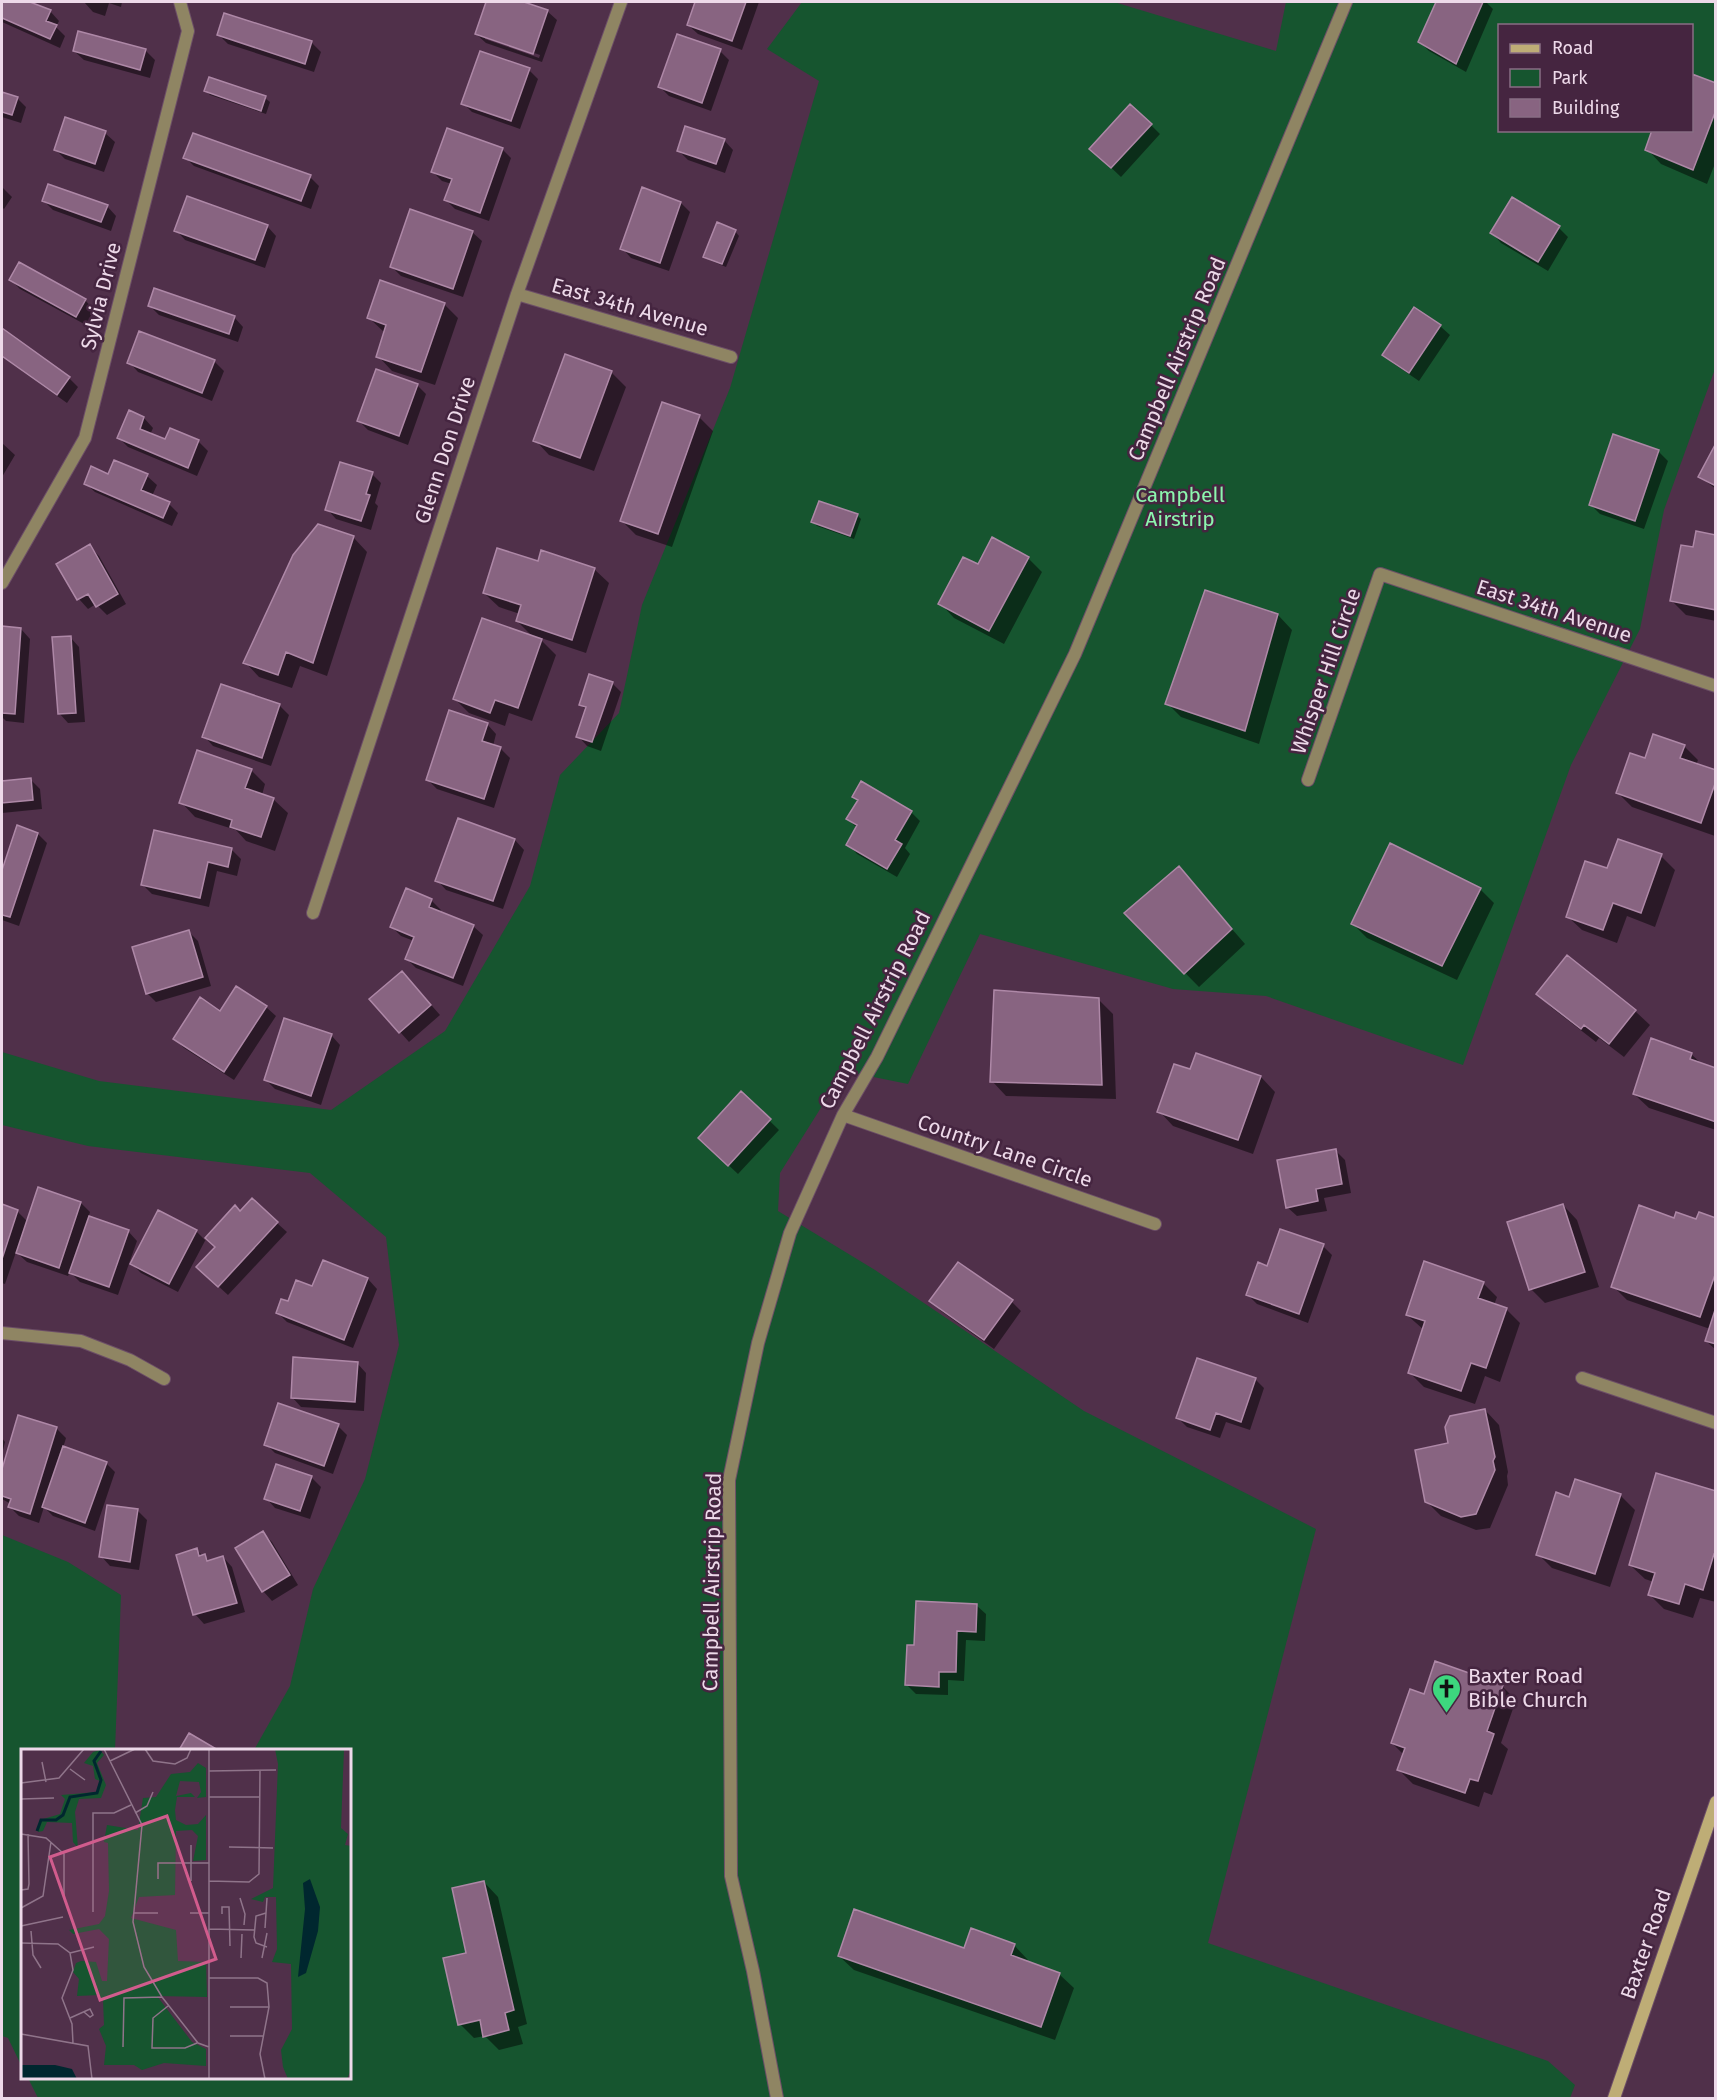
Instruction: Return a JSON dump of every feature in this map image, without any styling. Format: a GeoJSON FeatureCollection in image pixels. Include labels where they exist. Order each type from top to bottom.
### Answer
{"type":"FeatureCollection","features":[{"type":"Feature","properties":{"kind":"street","name":"Sylvia Drive"},"geometry":{"type":"LineString","coordinates":[[2,583],[85,438],[188,31],[180,2]]}},
{"type":"Feature","properties":{"kind":"street","name":"Glenn Don Drive"},"geometry":{"type":"LineString","coordinates":[[313,913],[517,294],[621,2]]}},
{"type":"Feature","properties":{"kind":"street","name":"Campbell Airstrip Road"},"geometry":{"type":"LineString","coordinates":[[777,2098],[753,1971],[730,1876],[729,1480],[758,1342],[790,1233],[843,1115],[877,1057],[1075,654],[1346,2]]}},
{"type":"Feature","properties":{"kind":"street","name":"East 34th Avenue"},"geometry":{"type":"LineString","coordinates":[[517,294],[731,357]]}},
{"type":"Feature","properties":{"kind":"street","name":"East 34th Avenue"},"geometry":{"type":"LineString","coordinates":[[1380,574],[1716,686]]}},
{"type":"Feature","properties":{"kind":"street","name":"Whisper Hill Circle"},"geometry":{"type":"LineString","coordinates":[[1308,780],[1380,574]]}},
{"type":"Feature","properties":{"kind":"street","name":"Country Lane Circle"},"geometry":{"type":"LineString","coordinates":[[843,1115],[1155,1224]]}},
{"type":"Feature","properties":{"kind":"street"},"geometry":{"type":"LineString","coordinates":[[2,1334],[81,1341],[130,1360],[164,1379]]}},
{"type":"Feature","properties":{"kind":"street"},"geometry":{"type":"LineString","coordinates":[[1582,1378],[1716,1423]]}},
{"type":"Feature","properties":{"kind":"street","name":"Baxter Road"},"geometry":{"type":"LineString","coordinates":[[1614,2098],[1716,1802]]}},
{"type":"Feature","properties":{"kind":"green space","name":"Campbell Airstrip"},"geometry":{"type":"Polygon","coordinates":[[[802,2],[1114,2],[1276,51],[1286,2],[1715,2],[1715,369],[1664,510],[1640,629],[1571,765],[1463,1065],[1266,996],[1173,989],[980,934],[908,1084],[844,1071],[780,1173],[778,1211],[875,1270],[1084,1411],[1316,1529],[1208,1943],[1548,2061],[1575,2085],[1570,2098],[38,2098],[28,2079],[351,2079],[351,1749],[255,1749],[290,1686],[313,1589],[365,1479],[399,1345],[386,1237],[310,1173],[88,1146],[2,1125],[2,1052],[99,1081],[331,1110],[445,1031],[530,886],[560,775],[619,713],[642,605],[730,388],[819,81],[767,49],[802,2]]]}},
{"type":"Feature","properties":{"kind":"green space"},"geometry":{"type":"Polygon","coordinates":[[[2,1535],[68,1562],[121,1595],[115,1749],[21,1749],[21,2065],[8,2038],[2,2036],[2,1535]]]}},
{"type":"Feature","properties":{"kind":"building"},"geometry":{"type":"Polygon","coordinates":[[[2,2],[30,2],[51,10],[46,21],[57,25],[50,39],[2,18],[2,2]]]}},
{"type":"Feature","properties":{"kind":"building"},"geometry":{"type":"Polygon","coordinates":[[[486,2],[524,2],[548,10],[533,54],[475,34],[486,2]]]}},
{"type":"Feature","properties":{"kind":"building"},"geometry":{"type":"Polygon","coordinates":[[[695,2],[746,2],[732,41],[687,25],[695,2]]]}},
{"type":"Feature","properties":{"kind":"building"},"geometry":{"type":"Polygon","coordinates":[[[1436,2],[1483,2],[1456,64],[1418,42],[1436,2]]]}},
{"type":"Feature","properties":{"kind":"building"},"geometry":{"type":"Polygon","coordinates":[[[224,13],[312,41],[305,64],[217,35],[224,13]]]}},
{"type":"Feature","properties":{"kind":"building"},"geometry":{"type":"Polygon","coordinates":[[[78,31],[146,49],[140,70],[73,51],[78,31]]]}},
{"type":"Feature","properties":{"kind":"building"},"geometry":{"type":"Polygon","coordinates":[[[677,34],[721,49],[702,103],[658,87],[677,34]]]}},
{"type":"Feature","properties":{"kind":"building"},"geometry":{"type":"Polygon","coordinates":[[[480,51],[530,68],[511,121],[461,104],[480,51]]]}},
{"type":"Feature","properties":{"kind":"building"},"geometry":{"type":"Polygon","coordinates":[[[1693,74],[1716,83],[1716,110],[1693,170],[1645,150],[1651,132],[1693,132],[1693,74]]]}},
{"type":"Feature","properties":{"kind":"building"},"geometry":{"type":"Polygon","coordinates":[[[209,77],[266,96],[261,111],[204,91],[209,77]]]}},
{"type":"Feature","properties":{"kind":"building"},"geometry":{"type":"Polygon","coordinates":[[[2,92],[18,97],[12,115],[2,112],[2,92]]]}},
{"type":"Feature","properties":{"kind":"building"},"geometry":{"type":"Polygon","coordinates":[[[1130,104],[1152,124],[1111,168],[1089,149],[1130,104]]]}},
{"type":"Feature","properties":{"kind":"building"},"geometry":{"type":"Polygon","coordinates":[[[65,117],[106,131],[95,164],[54,150],[65,117]]]}},
{"type":"Feature","properties":{"kind":"building"},"geometry":{"type":"Polygon","coordinates":[[[685,126],[725,139],[716,164],[677,151],[685,126]]]}},
{"type":"Feature","properties":{"kind":"building"},"geometry":{"type":"Polygon","coordinates":[[[447,128],[503,148],[480,213],[444,200],[452,179],[431,172],[447,128]]]}},
{"type":"Feature","properties":{"kind":"building"},"geometry":{"type":"Polygon","coordinates":[[[193,133],[311,175],[301,201],[183,158],[193,133]]]}},
{"type":"Feature","properties":{"kind":"building"},"geometry":{"type":"Polygon","coordinates":[[[48,184],[108,205],[101,222],[42,201],[48,184]]]}},
{"type":"Feature","properties":{"kind":"building"},"geometry":{"type":"Polygon","coordinates":[[[642,187],[681,202],[660,263],[620,249],[642,187]]]}},
{"type":"Feature","properties":{"kind":"building"},"geometry":{"type":"Polygon","coordinates":[[[187,196],[268,225],[255,260],[174,231],[187,196]]]}},
{"type":"Feature","properties":{"kind":"building"},"geometry":{"type":"Polygon","coordinates":[[[1512,197],[1560,226],[1538,262],[1490,233],[1512,197]]]}},
{"type":"Feature","properties":{"kind":"building"},"geometry":{"type":"Polygon","coordinates":[[[410,209],[473,231],[453,289],[390,267],[410,209]]]}},
{"type":"Feature","properties":{"kind":"building"},"geometry":{"type":"Polygon","coordinates":[[[717,222],[736,230],[722,264],[703,257],[717,222]]]}},
{"type":"Feature","properties":{"kind":"building"},"geometry":{"type":"Polygon","coordinates":[[[19,262],[86,299],[76,317],[9,280],[19,262]]]}},
{"type":"Feature","properties":{"kind":"building"},"geometry":{"type":"Polygon","coordinates":[[[380,280],[445,303],[421,372],[376,357],[386,325],[367,318],[380,280]]]}},
{"type":"Feature","properties":{"kind":"building"},"geometry":{"type":"Polygon","coordinates":[[[154,288],[235,316],[229,334],[148,306],[154,288]]]}},
{"type":"Feature","properties":{"kind":"building"},"geometry":{"type":"Polygon","coordinates":[[[1414,307],[1441,325],[1409,373],[1382,355],[1414,307]]]}},
{"type":"Feature","properties":{"kind":"building"},"geometry":{"type":"Polygon","coordinates":[[[2,328],[70,377],[57,395],[2,356],[2,328]]]}},
{"type":"Feature","properties":{"kind":"building"},"geometry":{"type":"Polygon","coordinates":[[[139,331],[215,360],[202,393],[127,363],[139,331]]]}},
{"type":"Feature","properties":{"kind":"building"},"geometry":{"type":"Polygon","coordinates":[[[565,354],[612,371],[580,458],[533,441],[565,354]]]}},
{"type":"Feature","properties":{"kind":"building"},"geometry":{"type":"Polygon","coordinates":[[[376,369],[418,384],[399,436],[357,421],[376,369]]]}},
{"type":"Feature","properties":{"kind":"building"},"geometry":{"type":"Polygon","coordinates":[[[662,402],[700,415],[658,534],[620,521],[662,402]]]}},
{"type":"Feature","properties":{"kind":"building"},"geometry":{"type":"Polygon","coordinates":[[[129,410],[144,417],[140,429],[165,439],[170,428],[199,440],[188,468],[117,438],[129,410]]]}},
{"type":"Feature","properties":{"kind":"building"},"geometry":{"type":"Polygon","coordinates":[[[1613,434],[1659,450],[1635,521],[1589,505],[1613,434]]]}},
{"type":"Feature","properties":{"kind":"building"},"geometry":{"type":"Polygon","coordinates":[[[1716,443],[1716,486],[1698,477],[1716,443]]]}},
{"type":"Feature","properties":{"kind":"building"},"geometry":{"type":"Polygon","coordinates":[[[114,460],[148,474],[141,490],[170,502],[163,518],[84,484],[91,466],[108,474],[114,460]]]}},
{"type":"Feature","properties":{"kind":"building"},"geometry":{"type":"Polygon","coordinates":[[[340,462],[373,472],[366,494],[370,495],[361,521],[325,510],[340,462]]]}},
{"type":"Feature","properties":{"kind":"building"},"geometry":{"type":"Polygon","coordinates":[[[819,501],[858,514],[850,536],[811,522],[819,501]]]}},
{"type":"Feature","properties":{"kind":"building"},"geometry":{"type":"Polygon","coordinates":[[[318,524],[354,536],[313,663],[286,652],[278,675],[243,663],[293,555],[318,524]]]}},
{"type":"Feature","properties":{"kind":"building"},"geometry":{"type":"Polygon","coordinates":[[[1696,531],[1716,535],[1716,610],[1670,601],[1681,545],[1693,547],[1696,531]]]}},
{"type":"Feature","properties":{"kind":"building"},"geometry":{"type":"Polygon","coordinates":[[[992,537],[1029,557],[989,631],[938,604],[963,557],[978,564],[992,537]]]}},
{"type":"Feature","properties":{"kind":"building"},"geometry":{"type":"Polygon","coordinates":[[[90,544],[118,594],[96,607],[88,594],[77,600],[56,564],[90,544]]]}},
{"type":"Feature","properties":{"kind":"building"},"geometry":{"type":"Polygon","coordinates":[[[497,548],[538,561],[541,550],[595,568],[572,640],[516,621],[521,605],[483,593],[497,548]]]}},
{"type":"Feature","properties":{"kind":"building"},"geometry":{"type":"Polygon","coordinates":[[[1205,590],[1278,614],[1245,731],[1165,704],[1205,590]]]}},
{"type":"Feature","properties":{"kind":"building"},"geometry":{"type":"Polygon","coordinates":[[[482,618],[542,639],[518,708],[495,700],[490,713],[453,699],[482,618]]]}},
{"type":"Feature","properties":{"kind":"building"},"geometry":{"type":"Polygon","coordinates":[[[2,626],[21,628],[15,714],[2,713],[2,626]]]}},
{"type":"Feature","properties":{"kind":"building"},"geometry":{"type":"Polygon","coordinates":[[[71,636],[76,713],[58,714],[52,637],[71,636]]]}},
{"type":"Feature","properties":{"kind":"building"},"geometry":{"type":"Polygon","coordinates":[[[589,674],[613,682],[592,742],[576,737],[586,707],[579,705],[589,674]]]}},
{"type":"Feature","properties":{"kind":"building"},"geometry":{"type":"Polygon","coordinates":[[[221,684],[280,704],[262,758],[202,737],[221,684]]]}},
{"type":"Feature","properties":{"kind":"building"},"geometry":{"type":"Polygon","coordinates":[[[449,710],[488,723],[482,741],[501,747],[484,799],[426,780],[449,710]]]}},
{"type":"Feature","properties":{"kind":"building"},"geometry":{"type":"Polygon","coordinates":[[[1653,734],[1685,745],[1680,758],[1716,770],[1716,781],[1701,823],[1616,793],[1630,753],[1645,758],[1653,734]]]}},
{"type":"Feature","properties":{"kind":"building"},"geometry":{"type":"Polygon","coordinates":[[[197,750],[252,769],[245,788],[274,798],[261,837],[230,827],[232,820],[179,803],[197,750]]]}},
{"type":"Feature","properties":{"kind":"building"},"geometry":{"type":"Polygon","coordinates":[[[31,778],[33,800],[2,803],[2,781],[31,778]]]}},
{"type":"Feature","properties":{"kind":"building"},"geometry":{"type":"Polygon","coordinates":[[[861,781],[912,811],[895,840],[902,844],[887,869],[846,845],[857,825],[846,819],[858,800],[852,797],[861,781]]]}},
{"type":"Feature","properties":{"kind":"building"},"geometry":{"type":"Polygon","coordinates":[[[458,818],[515,839],[493,901],[435,881],[458,818]]]}},
{"type":"Feature","properties":{"kind":"building"},"geometry":{"type":"Polygon","coordinates":[[[17,825],[38,833],[10,917],[2,915],[2,870],[17,825]]]}},
{"type":"Feature","properties":{"kind":"building"},"geometry":{"type":"Polygon","coordinates":[[[154,830],[232,848],[228,867],[208,862],[200,898],[141,885],[154,830]]]}},
{"type":"Feature","properties":{"kind":"building"},"geometry":{"type":"Polygon","coordinates":[[[1618,839],[1662,854],[1641,913],[1613,903],[1603,930],[1566,917],[1585,861],[1607,868],[1618,839]]]}},
{"type":"Feature","properties":{"kind":"building"},"geometry":{"type":"Polygon","coordinates":[[[1390,843],[1481,888],[1442,966],[1351,924],[1390,843]]]}},
{"type":"Feature","properties":{"kind":"building"},"geometry":{"type":"Polygon","coordinates":[[[1179,866],[1232,929],[1184,974],[1124,913],[1179,866]]]}},
{"type":"Feature","properties":{"kind":"building"},"geometry":{"type":"Polygon","coordinates":[[[406,888],[432,899],[429,907],[474,925],[453,978],[405,959],[414,937],[390,927],[406,888]]]}},
{"type":"Feature","properties":{"kind":"building"},"geometry":{"type":"Polygon","coordinates":[[[189,930],[203,977],[146,994],[132,947],[189,930]]]}},
{"type":"Feature","properties":{"kind":"building"},"geometry":{"type":"Polygon","coordinates":[[[1567,955],[1636,1010],[1609,1044],[1584,1025],[1581,1029],[1536,994],[1567,955]]]}},
{"type":"Feature","properties":{"kind":"building"},"geometry":{"type":"Polygon","coordinates":[[[402,971],[431,1005],[399,1033],[369,999],[402,971]]]}},
{"type":"Feature","properties":{"kind":"building"},"geometry":{"type":"Polygon","coordinates":[[[236,986],[267,1006],[224,1072],[173,1039],[200,997],[220,1011],[236,986]]]}},
{"type":"Feature","properties":{"kind":"building"},"geometry":{"type":"Polygon","coordinates":[[[994,990],[1099,998],[1102,1085],[990,1082],[994,990]]]}},
{"type":"Feature","properties":{"kind":"building"},"geometry":{"type":"Polygon","coordinates":[[[284,1018],[332,1034],[311,1096],[264,1080],[284,1018]]]}},
{"type":"Feature","properties":{"kind":"building"},"geometry":{"type":"Polygon","coordinates":[[[1651,1038],[1692,1053],[1690,1059],[1716,1068],[1716,1122],[1633,1094],[1651,1038]]]}},
{"type":"Feature","properties":{"kind":"building"},"geometry":{"type":"Polygon","coordinates":[[[1196,1053],[1261,1076],[1238,1140],[1157,1112],[1174,1064],[1190,1069],[1196,1053]]]}},
{"type":"Feature","properties":{"kind":"building"},"geometry":{"type":"Polygon","coordinates":[[[741,1091],[771,1119],[728,1166],[698,1138],[741,1091]]]}},
{"type":"Feature","properties":{"kind":"building"},"geometry":{"type":"Polygon","coordinates":[[[1336,1149],[1342,1184],[1316,1189],[1318,1201],[1286,1208],[1277,1160],[1336,1149]]]}},
{"type":"Feature","properties":{"kind":"building"},"geometry":{"type":"Polygon","coordinates":[[[38,1187],[81,1202],[59,1268],[16,1253],[38,1187]]]}},
{"type":"Feature","properties":{"kind":"building"},"geometry":{"type":"Polygon","coordinates":[[[252,1198],[278,1222],[218,1287],[196,1267],[215,1247],[205,1238],[235,1205],[240,1211],[252,1198]]]}},
{"type":"Feature","properties":{"kind":"building"},"geometry":{"type":"Polygon","coordinates":[[[2,1204],[18,1210],[2,1259],[2,1204]]]}},
{"type":"Feature","properties":{"kind":"building"},"geometry":{"type":"Polygon","coordinates":[[[1563,1204],[1585,1272],[1529,1290],[1507,1222],[1563,1204]]]}},
{"type":"Feature","properties":{"kind":"building"},"geometry":{"type":"Polygon","coordinates":[[[1639,1205],[1674,1218],[1676,1212],[1696,1219],[1699,1212],[1716,1218],[1716,1272],[1700,1317],[1611,1287],[1639,1205]]]}},
{"type":"Feature","properties":{"kind":"building"},"geometry":{"type":"Polygon","coordinates":[[[158,1210],[197,1230],[169,1284],[130,1264],[158,1210]]]}},
{"type":"Feature","properties":{"kind":"building"},"geometry":{"type":"Polygon","coordinates":[[[89,1216],[129,1230],[109,1287],[69,1273],[89,1216]]]}},
{"type":"Feature","properties":{"kind":"building"},"geometry":{"type":"Polygon","coordinates":[[[1280,1229],[1324,1244],[1299,1314],[1246,1295],[1258,1262],[1267,1266],[1280,1229]]]}},
{"type":"Feature","properties":{"kind":"building"},"geometry":{"type":"Polygon","coordinates":[[[323,1260],[368,1278],[344,1340],[276,1313],[281,1299],[288,1301],[296,1280],[312,1286],[323,1260]]]}},
{"type":"Feature","properties":{"kind":"building"},"geometry":{"type":"Polygon","coordinates":[[[1424,1261],[1484,1282],[1478,1298],[1507,1308],[1486,1368],[1471,1363],[1461,1391],[1408,1373],[1425,1321],[1406,1315],[1424,1261]]]}},
{"type":"Feature","properties":{"kind":"building"},"geometry":{"type":"Polygon","coordinates":[[[958,1262],[1013,1300],[984,1340],[929,1301],[958,1262]]]}},
{"type":"Feature","properties":{"kind":"building"},"geometry":{"type":"Polygon","coordinates":[[[1716,1307],[1716,1344],[1705,1341],[1716,1307]]]}},
{"type":"Feature","properties":{"kind":"building"},"geometry":{"type":"Polygon","coordinates":[[[293,1357],[358,1362],[355,1402],[291,1398],[293,1357]]]}},
{"type":"Feature","properties":{"kind":"building"},"geometry":{"type":"Polygon","coordinates":[[[1197,1358],[1256,1378],[1241,1422],[1216,1413],[1210,1430],[1176,1418],[1197,1358]]]}},
{"type":"Feature","properties":{"kind":"building"},"geometry":{"type":"Polygon","coordinates":[[[278,1403],[339,1424],[324,1466],[264,1445],[278,1403]]]}},
{"type":"Feature","properties":{"kind":"building"},"geometry":{"type":"Polygon","coordinates":[[[1485,1409],[1495,1457],[1493,1461],[1495,1470],[1476,1514],[1461,1517],[1425,1502],[1415,1450],[1448,1443],[1445,1427],[1450,1416],[1485,1409]]]}},
{"type":"Feature","properties":{"kind":"building"},"geometry":{"type":"Polygon","coordinates":[[[18,1415],[57,1427],[30,1514],[8,1507],[11,1499],[2,1496],[2,1469],[18,1415]]]}},
{"type":"Feature","properties":{"kind":"building"},"geometry":{"type":"Polygon","coordinates":[[[63,1446],[107,1462],[85,1523],[42,1507],[63,1446]]]}},
{"type":"Feature","properties":{"kind":"building"},"geometry":{"type":"Polygon","coordinates":[[[276,1464],[312,1476],[300,1511],[264,1499],[276,1464]]]}},
{"type":"Feature","properties":{"kind":"building"},"geometry":{"type":"Polygon","coordinates":[[[1656,1473],[1716,1491],[1716,1555],[1714,1554],[1703,1590],[1685,1584],[1679,1604],[1648,1595],[1655,1573],[1629,1565],[1656,1473]]]}},
{"type":"Feature","properties":{"kind":"building"},"geometry":{"type":"Polygon","coordinates":[[[1575,1479],[1621,1494],[1595,1574],[1536,1555],[1556,1492],[1569,1497],[1575,1479]]]}},
{"type":"Feature","properties":{"kind":"building"},"geometry":{"type":"Polygon","coordinates":[[[107,1505],[138,1509],[130,1562],[99,1557],[107,1505]]]}},
{"type":"Feature","properties":{"kind":"building"},"geometry":{"type":"Polygon","coordinates":[[[263,1531],[290,1575],[262,1592],[235,1548],[263,1531]]]}},
{"type":"Feature","properties":{"kind":"building"},"geometry":{"type":"Polygon","coordinates":[[[197,1548],[199,1556],[205,1554],[207,1561],[223,1556],[237,1603],[193,1615],[176,1555],[197,1548]]]}},
{"type":"Feature","properties":{"kind":"building"},"geometry":{"type":"Polygon","coordinates":[[[916,1601],[977,1604],[976,1632],[957,1631],[956,1672],[939,1672],[939,1687],[905,1685],[907,1645],[914,1645],[916,1601]]]}},
{"type":"Feature","properties":{"kind":"building","name":"Baxter Road Bible Church"},"geometry":{"type":"Polygon","coordinates":[[[1435,1661],[1503,1685],[1487,1731],[1494,1734],[1478,1781],[1470,1779],[1465,1793],[1397,1770],[1405,1748],[1391,1743],[1410,1689],[1424,1694],[1435,1661]]]}},
{"type":"Feature","properties":{"kind":"building"},"geometry":{"type":"Polygon","coordinates":[[[189,1733],[216,1749],[180,1749],[189,1733]]]}},
{"type":"Feature","properties":{"kind":"building"},"geometry":{"type":"Polygon","coordinates":[[[484,1881],[514,2010],[505,2013],[509,2030],[483,2037],[480,2020],[458,2025],[443,1958],[466,1953],[452,1888],[484,1881]]]}},
{"type":"Feature","properties":{"kind":"building"},"geometry":{"type":"Polygon","coordinates":[[[854,1909],[964,1948],[971,1928],[1015,1944],[1011,1955],[1060,1973],[1041,2027],[838,1956],[854,1909]]]}},
{"type":"Feature","properties":{"kind":"place","name":"Baxter Road Bible Church"},"geometry":{"type":"Point","coordinates":[1447,1714]}}]}
